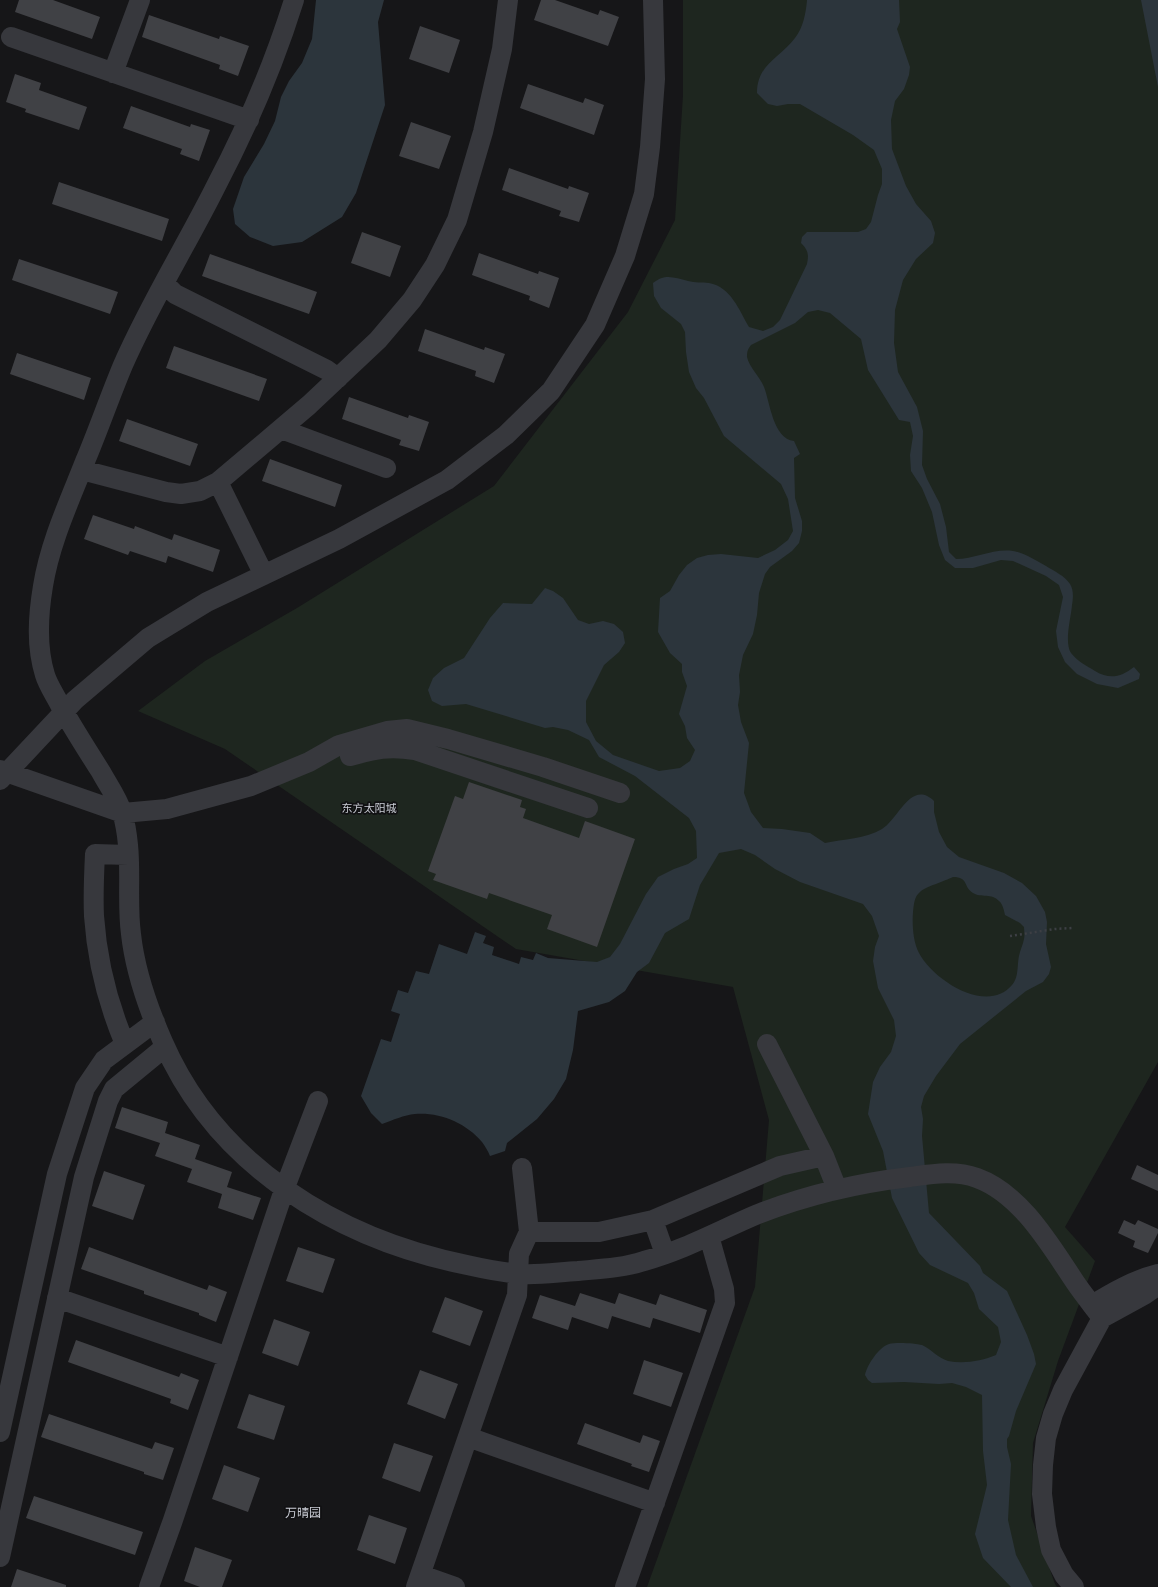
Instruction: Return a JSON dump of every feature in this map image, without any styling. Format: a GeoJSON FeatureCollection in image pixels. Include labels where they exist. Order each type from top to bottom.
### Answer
{"type":"FeatureCollection","features":[{"type":"Feature","properties":{"kind":"street"},"geometry":{"type":"LineString","coordinates":[[113,73],[140,0]]}},
{"type":"Feature","properties":{"kind":"street"},"geometry":{"type":"LineString","coordinates":[[294,0],[286,26],[249,120],[123,364],[59,529],[44,578],[38,619],[40,651],[46,679],[64,712],[113,792],[123,813],[128,855],[131,934],[137,967],[146,999],[165,1047],[185,1082],[206,1115],[226,1139],[284,1190],[323,1213],[368,1235],[401,1248],[442,1260],[519,1274],[604,1269],[641,1263],[709,1236],[763,1212],[836,1189],[933,1174],[959,1173],[978,1178],[993,1186],[1029,1216],[1097,1311]]}},
{"type":"Feature","properties":{"kind":"street"},"geometry":{"type":"LineString","coordinates":[[82,470],[166,492],[181,494],[200,491],[218,482],[281,429],[378,340],[412,300],[435,265],[458,220],[484,132],[502,49],[508,0]]}},
{"type":"Feature","properties":{"kind":"street"},"geometry":{"type":"LineString","coordinates":[[620,793],[543,767],[407,729],[387,731],[339,745],[309,762],[251,786],[167,809],[123,813],[2,774],[76,700],[148,638],[207,602],[339,539],[447,480],[506,435],[551,391],[595,325],[625,256],[644,194],[650,147],[655,79],[654,0]]}},
{"type":"Feature","properties":{"kind":"street"},"geometry":{"type":"LineString","coordinates":[[11,37],[249,120]]}},
{"type":"Feature","properties":{"kind":"street"},"geometry":{"type":"LineString","coordinates":[[164,284],[175,294],[327,370],[338,378]]}},
{"type":"Feature","properties":{"kind":"street"},"geometry":{"type":"LineString","coordinates":[[281,429],[386,468]]}},
{"type":"Feature","properties":{"kind":"street"},"geometry":{"type":"LineString","coordinates":[[218,482],[264,575]]}},
{"type":"Feature","properties":{"kind":"street"},"geometry":{"type":"LineString","coordinates":[[309,762],[338,759],[375,749],[396,747],[415,750],[588,808]]}},
{"type":"Feature","properties":{"kind":"street"},"geometry":{"type":"LineString","coordinates":[[125,1044],[117,1026],[106,988],[99,954],[94,915],[94,869],[95,854],[128,855]]}},
{"type":"Feature","properties":{"kind":"street"},"geometry":{"type":"LineString","coordinates":[[0,1432],[57,1174],[84,1088],[104,1060],[155,1022]]}},
{"type":"Feature","properties":{"kind":"street"},"geometry":{"type":"LineString","coordinates":[[767,1044],[824,1156],[836,1189]]}},
{"type":"Feature","properties":{"kind":"street"},"geometry":{"type":"LineString","coordinates":[[0,1557],[84,1177],[108,1101],[114,1089],[165,1047]]}},
{"type":"Feature","properties":{"kind":"street"},"geometry":{"type":"LineString","coordinates":[[149,1587],[284,1190],[318,1101]]}},
{"type":"Feature","properties":{"kind":"street"},"geometry":{"type":"LineString","coordinates":[[529,1232],[599,1232],[653,1220],[780,1166],[824,1156]]}},
{"type":"Feature","properties":{"kind":"street"},"geometry":{"type":"LineString","coordinates":[[455,1587],[419,1581],[517,1295],[519,1254],[529,1232],[522,1168]]}},
{"type":"Feature","properties":{"kind":"street"},"geometry":{"type":"LineString","coordinates":[[653,1220],[665,1254]]}},
{"type":"Feature","properties":{"kind":"street"},"geometry":{"type":"LineString","coordinates":[[625,1587],[725,1303],[724,1289],[709,1236]]}},
{"type":"Feature","properties":{"kind":"street"},"geometry":{"type":"LineString","coordinates":[[1074,1587],[1064,1574],[1051,1550],[1046,1527],[1042,1494],[1046,1438],[1053,1414],[1097,1311],[1112,1293],[1142,1278],[1158,1274]]}},
{"type":"Feature","properties":{"kind":"street"},"geometry":{"type":"LineString","coordinates":[[1097,1311],[1144,1295],[1154,1288],[1158,1280]]}},
{"type":"Feature","properties":{"kind":"street"},"geometry":{"type":"LineString","coordinates":[[57,1298],[228,1357]]}},
{"type":"Feature","properties":{"kind":"street"},"geometry":{"type":"LineString","coordinates":[[468,1437],[655,1503]]}},
{"type":"Feature","properties":{"kind":"path"},"geometry":{"type":"LineString","coordinates":[[1010,936],[1072,928]]}},
{"type":"Feature","properties":{"kind":"shaded area"},"geometry":{"type":"Polygon","coordinates":[[[316,0],[384,0],[378,22],[385,105],[356,193],[342,217],[302,242],[273,246],[250,237],[235,224],[233,209],[244,177],[264,144],[275,121],[281,97],[289,81],[302,63],[312,39],[316,0]]]}},
{"type":"Feature","properties":{"kind":"shaded area"},"geometry":{"type":"Polygon","coordinates":[[[683,0],[1158,0],[1158,1062],[1065,1227],[1095,1261],[1058,1361],[1033,1443],[1031,1516],[1057,1587],[647,1587],[755,1287],[769,1120],[733,987],[516,949],[225,749],[138,711],[205,661],[297,608],[494,486],[628,312],[675,220],[683,95],[683,0]]]}},
{"type":"Feature","properties":{"kind":"shaded area"},"geometry":{"type":"Polygon","coordinates":[[[807,0],[899,0],[900,22],[897,29],[910,67],[904,89],[895,101],[891,120],[892,149],[906,186],[916,204],[931,221],[935,233],[933,243],[916,259],[903,280],[895,310],[894,343],[898,372],[917,407],[923,431],[922,465],[927,479],[940,504],[946,527],[949,552],[956,559],[963,559],[992,552],[1006,550],[1013,551],[1030,557],[1059,574],[1068,581],[1073,592],[1068,630],[1068,643],[1071,653],[1082,663],[1106,676],[1120,675],[1134,667],[1140,674],[1139,679],[1118,688],[1097,684],[1077,674],[1065,662],[1058,647],[1056,631],[1063,597],[1059,585],[1046,576],[1013,561],[1001,560],[973,568],[955,568],[945,560],[939,545],[932,512],[922,488],[911,471],[910,455],[913,436],[910,422],[899,420],[868,370],[861,339],[830,313],[818,310],[808,312],[795,323],[751,345],[747,352],[748,361],[764,387],[773,419],[781,434],[787,439],[794,441],[800,454],[794,458],[795,498],[802,521],[802,531],[799,543],[792,551],[770,567],[765,574],[759,593],[757,615],[753,634],[743,655],[739,675],[740,692],[738,705],[741,722],[749,743],[744,793],[751,812],[763,828],[810,833],[825,843],[862,837],[876,832],[888,824],[905,803],[918,795],[926,796],[934,801],[934,812],[939,832],[947,847],[959,857],[1004,873],[1022,883],[1036,896],[1045,912],[1047,922],[1046,944],[1051,967],[1049,974],[1043,982],[1026,991],[960,1044],[936,1076],[924,1096],[921,1107],[929,1213],[980,1266],[983,1273],[1007,1291],[1034,1354],[1036,1364],[1016,1411],[1007,1439],[1007,1447],[1011,1464],[1008,1520],[1016,1555],[1033,1587],[1011,1587],[983,1558],[975,1534],[987,1485],[983,1451],[982,1395],[966,1387],[952,1383],[872,1383],[865,1375],[868,1366],[874,1357],[881,1349],[889,1344],[905,1343],[922,1345],[944,1360],[967,1362],[985,1359],[996,1355],[1001,1342],[998,1327],[979,1309],[974,1293],[968,1283],[930,1265],[919,1253],[892,1198],[883,1151],[868,1114],[873,1082],[880,1067],[891,1052],[896,1036],[894,1020],[878,988],[873,961],[875,947],[879,936],[872,916],[863,904],[800,882],[775,869],[755,855],[741,849],[719,853],[700,885],[689,919],[665,933],[649,963],[637,972],[625,991],[609,1002],[578,1011],[573,1050],[566,1079],[554,1099],[537,1119],[507,1143],[505,1151],[490,1156],[482,1142],[468,1129],[452,1120],[434,1115],[415,1114],[382,1124],[371,1113],[361,1096],[381,1039],[391,1042],[400,1014],[391,1011],[398,990],[408,993],[416,971],[429,974],[439,944],[467,954],[475,932],[486,936],[483,943],[494,947],[492,955],[519,964],[521,957],[533,960],[536,953],[548,958],[597,962],[610,957],[620,944],[646,894],[658,877],[688,864],[697,858],[696,831],[689,818],[635,776],[599,757],[589,740],[568,730],[553,727],[545,728],[466,704],[442,706],[432,701],[428,690],[433,678],[444,668],[464,658],[490,618],[503,603],[532,604],[545,588],[553,591],[563,598],[578,620],[589,624],[603,621],[614,624],[623,632],[625,643],[619,652],[604,665],[586,701],[586,722],[596,741],[613,755],[659,771],[680,768],[690,761],[695,750],[687,738],[685,726],[679,714],[687,686],[682,672],[682,664],[670,653],[658,632],[660,598],[670,591],[679,575],[687,565],[697,558],[721,554],[758,558],[775,550],[788,540],[793,531],[788,499],[781,484],[724,436],[704,398],[696,388],[689,372],[685,332],[681,324],[661,308],[654,296],[653,283],[662,278],[670,277],[691,282],[717,285],[734,300],[749,327],[763,331],[773,327],[780,320],[807,264],[808,255],[807,250],[801,243],[802,237],[807,232],[858,232],[866,229],[871,222],[882,184],[882,169],[874,150],[853,135],[800,104],[777,106],[768,104],[757,93],[758,83],[765,68],[789,45],[798,34],[804,20],[807,0]],[[953,877],[931,886],[923,890],[915,898],[913,933],[917,949],[926,963],[936,974],[961,990],[975,995],[989,996],[1001,993],[1012,985],[1016,978],[1019,956],[1024,937],[1024,927],[1020,923],[1005,915],[1000,902],[990,896],[973,893],[970,891],[964,880],[958,877],[953,877]]]}},
{"type":"Feature","properties":{"kind":"shaded area"},"geometry":{"type":"Polygon","coordinates":[[[1141,0],[1158,0],[1158,87],[1141,0]]]}},
{"type":"Feature","properties":{"kind":"building"},"geometry":{"type":"Polygon","coordinates":[[[19,0],[53,0],[100,17],[92,39],[15,12],[19,0]]]}},
{"type":"Feature","properties":{"kind":"building"},"geometry":{"type":"Polygon","coordinates":[[[541,0],[555,0],[598,15],[600,10],[619,17],[608,46],[534,20],[541,0]]]}},
{"type":"Feature","properties":{"kind":"building"},"geometry":{"type":"Polygon","coordinates":[[[149,15],[219,39],[220,36],[249,46],[238,76],[219,69],[220,65],[142,37],[149,15]]]}},
{"type":"Feature","properties":{"kind":"building"},"geometry":{"type":"Polygon","coordinates":[[[420,26],[460,40],[449,73],[409,59],[420,26]]]}},
{"type":"Feature","properties":{"kind":"building"},"geometry":{"type":"Polygon","coordinates":[[[15,74],[41,83],[39,90],[87,107],[79,130],[25,112],[26,109],[6,102],[15,74]]]}},
{"type":"Feature","properties":{"kind":"building"},"geometry":{"type":"Polygon","coordinates":[[[528,84],[583,103],[585,98],[604,105],[594,135],[520,108],[528,84]]]}},
{"type":"Feature","properties":{"kind":"building"},"geometry":{"type":"Polygon","coordinates":[[[131,106],[190,127],[191,124],[210,130],[199,161],[180,154],[182,149],[123,128],[131,106]]]}},
{"type":"Feature","properties":{"kind":"building"},"geometry":{"type":"Polygon","coordinates":[[[411,122],[451,136],[439,169],[399,156],[411,122]]]}},
{"type":"Feature","properties":{"kind":"building"},"geometry":{"type":"Polygon","coordinates":[[[509,168],[568,189],[569,186],[589,193],[579,222],[559,216],[561,211],[502,190],[509,168]]]}},
{"type":"Feature","properties":{"kind":"building"},"geometry":{"type":"Polygon","coordinates":[[[59,182],[169,219],[162,241],[52,204],[59,182]]]}},
{"type":"Feature","properties":{"kind":"building"},"geometry":{"type":"Polygon","coordinates":[[[362,232],[401,246],[390,277],[351,263],[362,232]]]}},
{"type":"Feature","properties":{"kind":"building"},"geometry":{"type":"Polygon","coordinates":[[[479,253],[538,274],[539,271],[559,278],[549,308],[529,300],[530,296],[472,275],[479,253]]]}},
{"type":"Feature","properties":{"kind":"building"},"geometry":{"type":"Polygon","coordinates":[[[210,254],[317,292],[309,314],[202,276],[210,254]]]}},
{"type":"Feature","properties":{"kind":"building"},"geometry":{"type":"Polygon","coordinates":[[[19,259],[118,292],[110,314],[12,280],[19,259]]]}},
{"type":"Feature","properties":{"kind":"building"},"geometry":{"type":"Polygon","coordinates":[[[425,329],[484,350],[485,347],[505,354],[494,383],[475,376],[476,371],[418,351],[425,329]]]}},
{"type":"Feature","properties":{"kind":"building"},"geometry":{"type":"Polygon","coordinates":[[[174,346],[267,379],[259,401],[166,368],[174,346]]]}},
{"type":"Feature","properties":{"kind":"building"},"geometry":{"type":"Polygon","coordinates":[[[17,353],[91,378],[84,400],[10,374],[17,353]]]}},
{"type":"Feature","properties":{"kind":"building"},"geometry":{"type":"Polygon","coordinates":[[[349,397],[408,418],[409,415],[429,422],[419,451],[399,445],[401,440],[342,419],[349,397]]]}},
{"type":"Feature","properties":{"kind":"building"},"geometry":{"type":"Polygon","coordinates":[[[127,419],[198,444],[190,466],[119,441],[127,419]]]}},
{"type":"Feature","properties":{"kind":"building"},"geometry":{"type":"Polygon","coordinates":[[[270,459],[342,485],[335,507],[262,481],[270,459]]]}},
{"type":"Feature","properties":{"kind":"building"},"geometry":{"type":"Polygon","coordinates":[[[93,515],[134,529],[135,526],[172,540],[174,534],[220,550],[213,572],[168,556],[166,563],[130,551],[128,555],[84,539],[93,515]]]}},
{"type":"Feature","properties":{"kind":"building"},"geometry":{"type":"Polygon","coordinates":[[[469,782],[522,800],[520,807],[526,809],[523,818],[579,838],[585,821],[635,839],[597,947],[547,929],[552,915],[489,893],[487,899],[433,880],[436,874],[428,871],[455,796],[463,799],[469,782]]]}},
{"type":"Feature","properties":{"kind":"building"},"geometry":{"type":"Polygon","coordinates":[[[122,1107],[168,1122],[165,1133],[200,1145],[195,1159],[232,1172],[227,1187],[261,1198],[253,1220],[218,1208],[222,1194],[187,1182],[192,1169],[155,1156],[160,1143],[115,1128],[122,1107]]]}},
{"type":"Feature","properties":{"kind":"building"},"geometry":{"type":"Polygon","coordinates":[[[1137,1165],[1158,1175],[1158,1191],[1131,1179],[1137,1165]]]}},
{"type":"Feature","properties":{"kind":"building"},"geometry":{"type":"Polygon","coordinates":[[[104,1171],[145,1185],[133,1220],[92,1206],[104,1171]]]}},
{"type":"Feature","properties":{"kind":"building"},"geometry":{"type":"Polygon","coordinates":[[[1124,1220],[1135,1225],[1138,1220],[1158,1229],[1158,1233],[1148,1253],[1133,1247],[1135,1241],[1118,1233],[1124,1220]]]}},
{"type":"Feature","properties":{"kind":"building"},"geometry":{"type":"Polygon","coordinates":[[[89,1247],[207,1290],[209,1285],[227,1292],[216,1322],[199,1315],[199,1313],[144,1294],[144,1291],[81,1269],[89,1247]]]}},
{"type":"Feature","properties":{"kind":"building"},"geometry":{"type":"Polygon","coordinates":[[[298,1247],[335,1259],[323,1293],[286,1281],[298,1247]]]}},
{"type":"Feature","properties":{"kind":"building"},"geometry":{"type":"Polygon","coordinates":[[[580,1293],[615,1304],[619,1293],[656,1305],[660,1294],[707,1310],[700,1333],[653,1318],[650,1328],[612,1316],[608,1329],[572,1317],[568,1330],[532,1318],[540,1295],[575,1306],[580,1293]]]}},
{"type":"Feature","properties":{"kind":"building"},"geometry":{"type":"Polygon","coordinates":[[[445,1297],[483,1311],[470,1346],[432,1332],[445,1297]]]}},
{"type":"Feature","properties":{"kind":"building"},"geometry":{"type":"Polygon","coordinates":[[[274,1319],[310,1332],[298,1366],[262,1353],[274,1319]]]}},
{"type":"Feature","properties":{"kind":"building"},"geometry":{"type":"Polygon","coordinates":[[[76,1340],[179,1377],[181,1373],[199,1380],[188,1410],[170,1403],[171,1399],[68,1362],[76,1340]]]}},
{"type":"Feature","properties":{"kind":"building"},"geometry":{"type":"Polygon","coordinates":[[[644,1360],[683,1373],[671,1407],[633,1394],[644,1360]]]}},
{"type":"Feature","properties":{"kind":"building"},"geometry":{"type":"Polygon","coordinates":[[[420,1370],[458,1384],[445,1419],[407,1404],[420,1370]]]}},
{"type":"Feature","properties":{"kind":"building"},"geometry":{"type":"Polygon","coordinates":[[[249,1394],[285,1406],[274,1440],[237,1428],[249,1394]]]}},
{"type":"Feature","properties":{"kind":"building"},"geometry":{"type":"Polygon","coordinates":[[[49,1414],[152,1449],[155,1442],[174,1448],[163,1480],[144,1474],[144,1472],[41,1437],[49,1414]]]}},
{"type":"Feature","properties":{"kind":"building"},"geometry":{"type":"Polygon","coordinates":[[[585,1423],[640,1443],[643,1435],[660,1441],[649,1472],[631,1466],[632,1464],[577,1444],[585,1423]]]}},
{"type":"Feature","properties":{"kind":"building"},"geometry":{"type":"Polygon","coordinates":[[[394,1443],[433,1456],[420,1492],[382,1478],[394,1443]]]}},
{"type":"Feature","properties":{"kind":"building"},"geometry":{"type":"Polygon","coordinates":[[[224,1465],[260,1478],[248,1512],[212,1499],[224,1465]]]}},
{"type":"Feature","properties":{"kind":"building"},"geometry":{"type":"Polygon","coordinates":[[[34,1496],[143,1532],[135,1555],[26,1518],[34,1496]]]}},
{"type":"Feature","properties":{"kind":"building"},"geometry":{"type":"Polygon","coordinates":[[[369,1515],[407,1528],[395,1564],[357,1550],[369,1515]]]}},
{"type":"Feature","properties":{"kind":"building"},"geometry":{"type":"Polygon","coordinates":[[[195,1547],[232,1560],[222,1587],[200,1587],[184,1581],[195,1547]]]}},
{"type":"Feature","properties":{"kind":"building"},"geometry":{"type":"Polygon","coordinates":[[[17,1569],[66,1585],[66,1587],[11,1587],[17,1569]]]}},
{"type":"Feature","properties":{"kind":"district","name":"东方太阳城"},"geometry":{"type":"Point","coordinates":[369,808]}},
{"type":"Feature","properties":{"kind":"district","name":"万晴园"},"geometry":{"type":"Point","coordinates":[303,1513]}}]}
